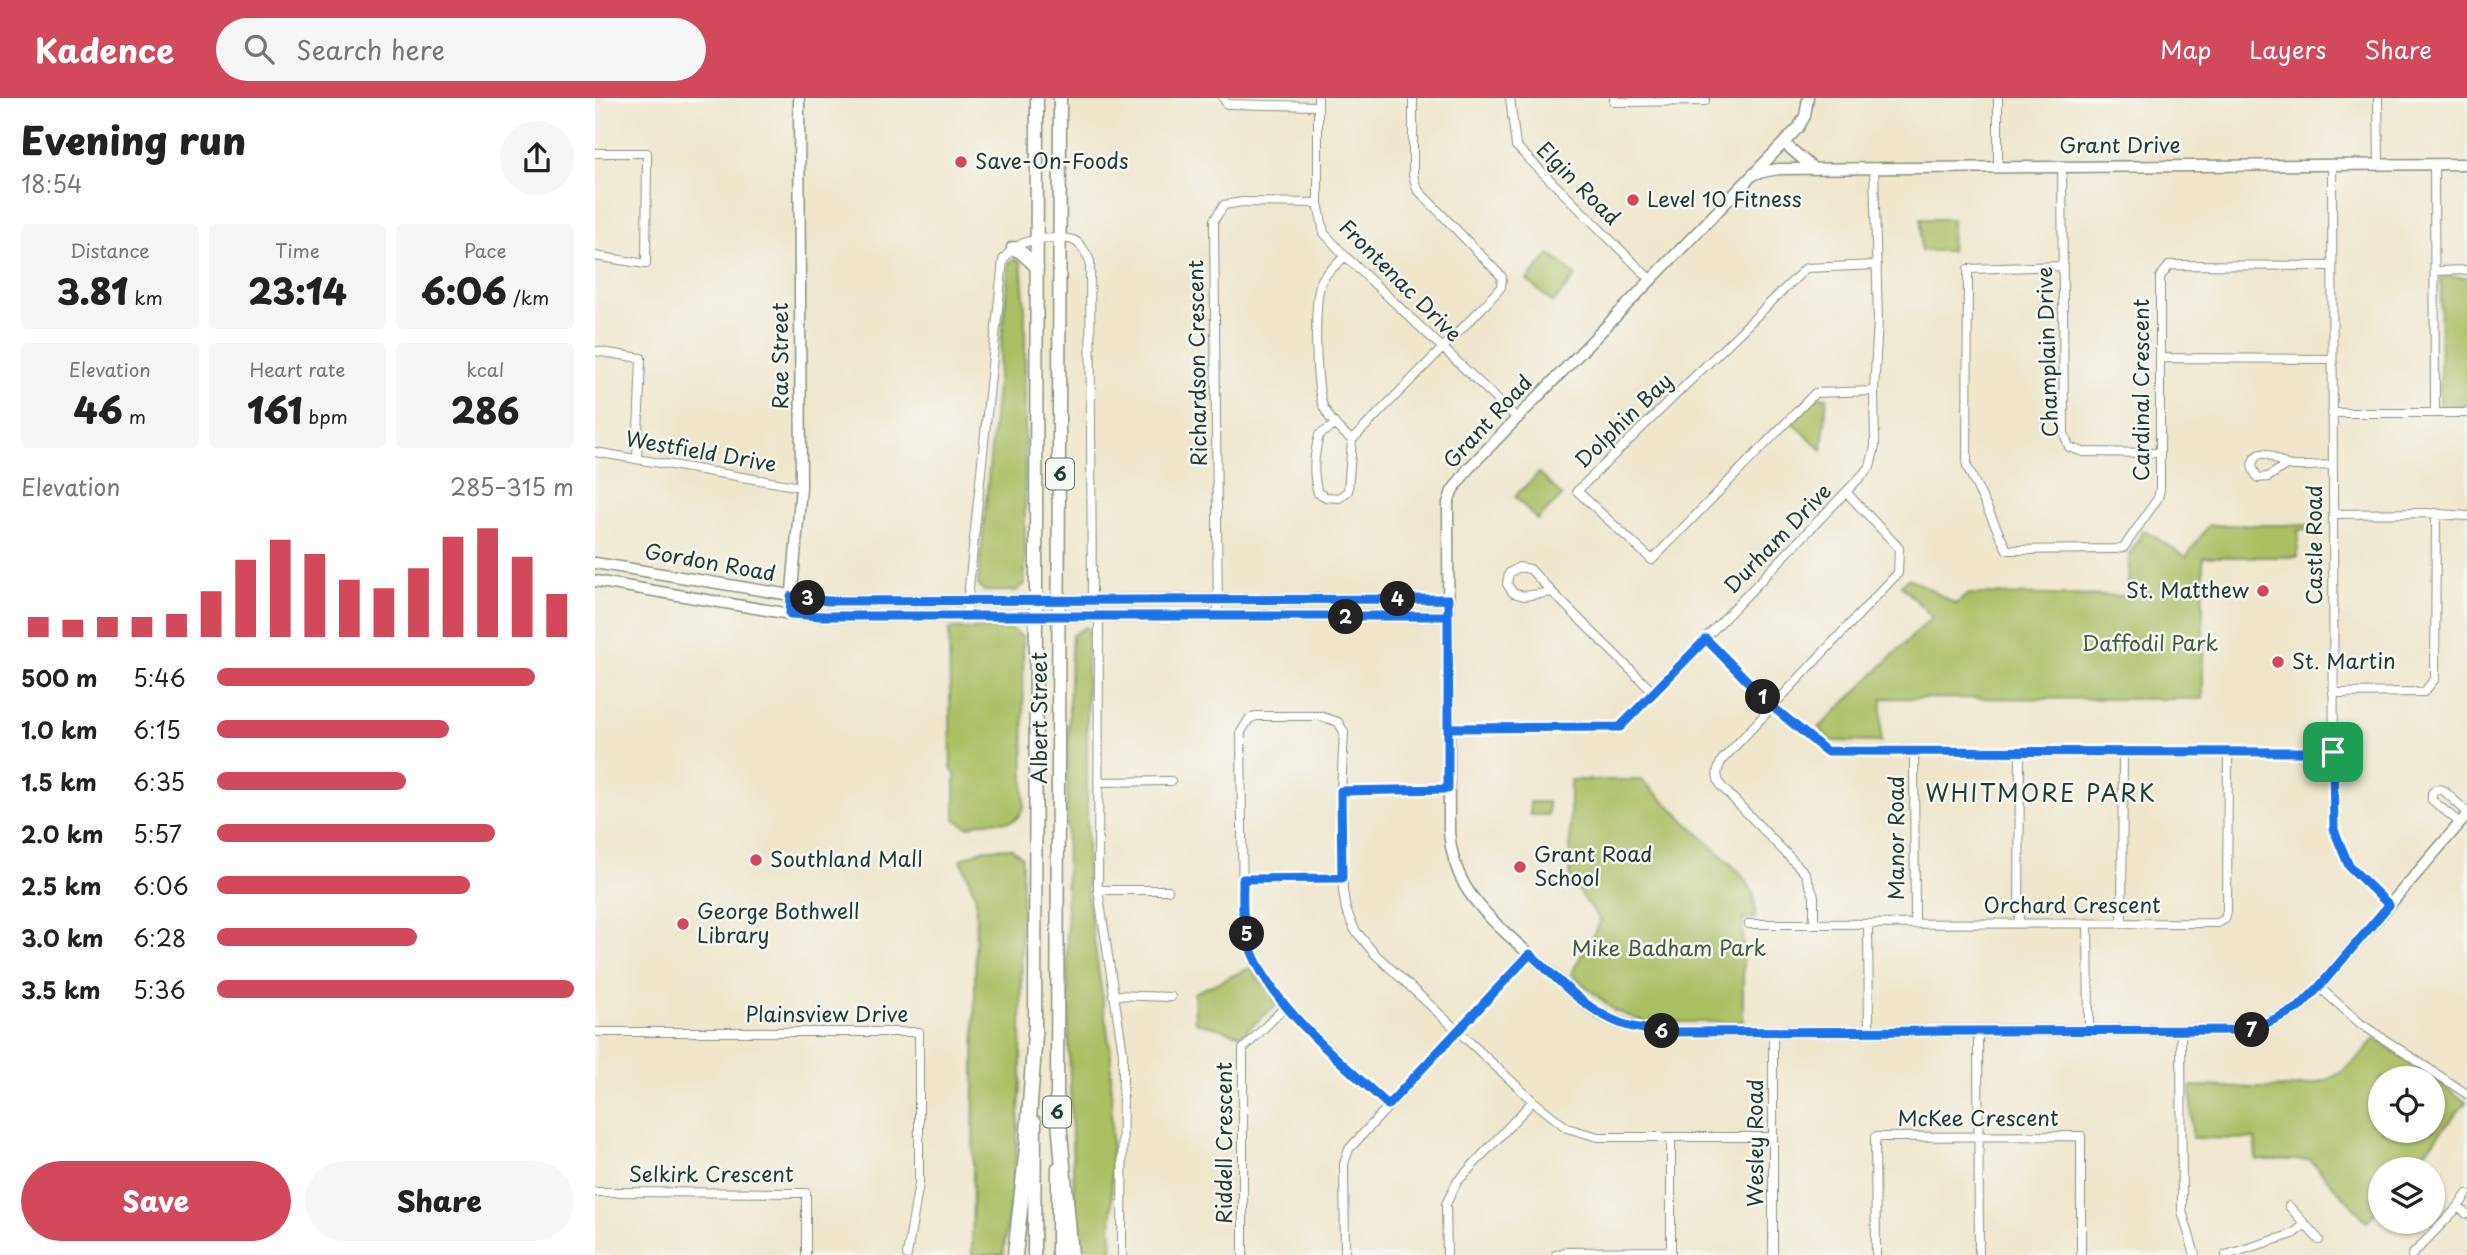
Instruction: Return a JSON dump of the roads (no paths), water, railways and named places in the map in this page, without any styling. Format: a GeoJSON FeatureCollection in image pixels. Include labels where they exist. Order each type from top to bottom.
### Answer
{"type":"FeatureCollection","features":[{"type":"Feature","properties":{"kind":"highway"},"geometry":{"type":"LineString","coordinates":[[1015,1255],[1027,1147],[1035,1033]]}},
{"type":"Feature","properties":{"kind":"highway"},"geometry":{"type":"LineString","coordinates":[[1057,1099],[1071,1255]]}},
{"type":"Feature","properties":{"kind":"main road","name":"Albert Street"},"geometry":{"type":"LineString","coordinates":[[1034,1255],[1037,98]]}},
{"type":"Feature","properties":{"kind":"main road","name":"Albert Street"},"geometry":{"type":"LineString","coordinates":[[1058,1255],[1060,98]]}},
{"type":"Feature","properties":{"kind":"main road"},"geometry":{"type":"LineString","coordinates":[[1013,248],[1037,267]]}},
{"type":"Feature","properties":{"kind":"street","name":"Rae Street"},"geometry":{"type":"LineString","coordinates":[[790,614],[801,487],[799,98]]}},
{"type":"Feature","properties":{"kind":"street"},"geometry":{"type":"LineString","coordinates":[[1223,98],[1227,104],[1317,102]]}},
{"type":"Feature","properties":{"kind":"street"},"geometry":{"type":"LineString","coordinates":[[1335,425],[1319,435],[1313,478],[1318,493],[1339,498],[1347,491],[1352,440],[1501,287],[1502,277],[1417,189],[1413,175],[1413,98]]}},
{"type":"Feature","properties":{"kind":"street","name":"Elgin Road"},"geometry":{"type":"LineString","coordinates":[[1510,98],[1516,146],[1651,280]]}},
{"type":"Feature","properties":{"kind":"street"},"geometry":{"type":"LineString","coordinates":[[1614,98],[1614,102],[1705,101],[1705,98]]}},
{"type":"Feature","properties":{"kind":"street","name":"Grant Road"},"geometry":{"type":"LineString","coordinates":[[1808,98],[1805,116],[1798,128],[1468,469],[1452,491],[1448,503],[1449,833],[1451,854],[1457,870],[1465,887],[1484,909],[1580,999],[1600,1014],[1642,1029],[1668,1032],[2252,1030],[2298,1008],[2465,817]]}},
{"type":"Feature","properties":{"kind":"street"},"geometry":{"type":"LineString","coordinates":[[1998,166],[1999,98]]}},
{"type":"Feature","properties":{"kind":"street"},"geometry":{"type":"LineString","coordinates":[[2378,98],[2379,164]]}},
{"type":"Feature","properties":{"kind":"street","name":"Frontenac Drive"},"geometry":{"type":"LineString","coordinates":[[1317,102],[1318,203],[1324,233],[1518,419]]}},
{"type":"Feature","properties":{"kind":"street"},"geometry":{"type":"LineString","coordinates":[[1784,143],[1814,169]]}},
{"type":"Feature","properties":{"kind":"street"},"geometry":{"type":"LineString","coordinates":[[595,153],[647,153],[646,264],[595,256]]}},
{"type":"Feature","properties":{"kind":"street","name":"Castle Road"},"geometry":{"type":"LineString","coordinates":[[2332,164],[2334,830],[2349,866],[2389,905]]}},
{"type":"Feature","properties":{"kind":"street"},"geometry":{"type":"LineString","coordinates":[[2434,164],[2435,413]]}},
{"type":"Feature","properties":{"kind":"street","name":"Grant Drive"},"geometry":{"type":"LineString","coordinates":[[1752,174],[1769,169],[2467,164]]}},
{"type":"Feature","properties":{"kind":"street","name":"Champlain Drive"},"geometry":{"type":"LineString","coordinates":[[2062,165],[2064,433],[2069,447],[2083,452],[2159,453]]}},
{"type":"Feature","properties":{"kind":"street","name":"Durham Drive"},"geometry":{"type":"LineString","coordinates":[[1449,728],[1620,727],[1870,467],[1875,446],[1874,391],[1878,320],[1874,168]]}},
{"type":"Feature","properties":{"kind":"street","name":"Richardson Crescent"},"geometry":{"type":"LineString","coordinates":[[1219,617],[1214,220],[1224,205],[1242,202],[1318,203]]}},
{"type":"Feature","properties":{"kind":"street"},"geometry":{"type":"LineString","coordinates":[[966,617],[1003,260],[1021,243],[1037,239],[1074,240],[1084,249],[1090,261],[1092,600]]}},
{"type":"Feature","properties":{"kind":"street"},"geometry":{"type":"LineString","coordinates":[[1345,256],[1322,280],[1317,299],[1318,392],[1323,407],[1335,425],[1352,440]]}},
{"type":"Feature","properties":{"kind":"street","name":"Dolphin Bay"},"geometry":{"type":"LineString","coordinates":[[1874,391],[1815,393],[1652,560],[1577,491],[1806,268],[1877,265]]}},
{"type":"Feature","properties":{"kind":"street","name":"Cardinal Crescent"},"geometry":{"type":"LineString","coordinates":[[2063,266],[1968,269],[1967,466],[2007,550],[2124,547],[2158,498],[2160,277],[2170,265],[2333,266]]}},
{"type":"Feature","properties":{"kind":"street"},"geometry":{"type":"LineString","coordinates":[[2435,271],[2467,270]]}},
{"type":"Feature","properties":{"kind":"street"},"geometry":{"type":"LineString","coordinates":[[595,351],[641,358],[637,458]]}},
{"type":"Feature","properties":{"kind":"street"},"geometry":{"type":"LineString","coordinates":[[2160,358],[2332,359]]}},
{"type":"Feature","properties":{"kind":"street"},"geometry":{"type":"LineString","coordinates":[[2333,413],[2467,413]]}},
{"type":"Feature","properties":{"kind":"street","name":"Westfield Drive"},"geometry":{"type":"LineString","coordinates":[[595,452],[801,487]]}},
{"type":"Feature","properties":{"kind":"street"},"geometry":{"type":"LineString","coordinates":[[2286,465],[2332,465]]}},
{"type":"Feature","properties":{"kind":"street"},"geometry":{"type":"LineString","coordinates":[[1814,924],[1814,896],[1805,873],[1721,786],[1717,769],[1722,760],[1898,573],[1899,548],[1847,493]]}},
{"type":"Feature","properties":{"kind":"street"},"geometry":{"type":"LineString","coordinates":[[2333,693],[2424,692],[2435,679],[2436,513]]}},
{"type":"Feature","properties":{"kind":"street"},"geometry":{"type":"LineString","coordinates":[[2333,514],[2436,513],[2467,516]]}},
{"type":"Feature","properties":{"kind":"street","name":"Gordon Road"},"geometry":{"type":"LineString","coordinates":[[595,563],[827,601],[1448,599]]}},
{"type":"Feature","properties":{"kind":"street"},"geometry":{"type":"LineString","coordinates":[[595,576],[612,566]]}},
{"type":"Feature","properties":{"kind":"street"},"geometry":{"type":"LineString","coordinates":[[1552,592],[1524,596],[1513,593],[1507,584],[1509,573],[1519,567],[1530,569],[1654,694]]}},
{"type":"Feature","properties":{"kind":"street","name":"Gordon Road"},"geometry":{"type":"LineString","coordinates":[[595,581],[790,614],[870,617],[1448,616]]}},
{"type":"Feature","properties":{"kind":"street"},"geometry":{"type":"LineString","coordinates":[[1336,600],[1336,617]]}},
{"type":"Feature","properties":{"kind":"street"},"geometry":{"type":"LineString","coordinates":[[1098,616],[1098,890],[1123,1053],[1122,1255]]}},
{"type":"Feature","properties":{"kind":"street"},"geometry":{"type":"LineString","coordinates":[[1706,639],[1773,707],[1826,751],[2333,752]]}},
{"type":"Feature","properties":{"kind":"street"},"geometry":{"type":"LineString","coordinates":[[1388,1105],[1285,1007],[1262,975],[1252,951],[1244,923],[1241,732],[1248,719],[1256,716],[1320,716],[1338,722],[1344,732],[1341,791],[1342,878],[1346,910],[1355,930],[1374,953],[1532,1101],[1567,1128],[1583,1135],[1773,1137]]}},
{"type":"Feature","properties":{"kind":"street","name":"Manor Road"},"geometry":{"type":"LineString","coordinates":[[1914,751],[1915,924]]}},
{"type":"Feature","properties":{"kind":"street"},"geometry":{"type":"LineString","coordinates":[[2019,924],[2020,751]]}},
{"type":"Feature","properties":{"kind":"street","name":"Orchard Crescent"},"geometry":{"type":"LineString","coordinates":[[1749,924],[2218,923],[2225,919],[2227,911],[2228,751]]}},
{"type":"Feature","properties":{"kind":"street"},"geometry":{"type":"LineString","coordinates":[[2122,923],[2123,752]]}},
{"type":"Feature","properties":{"kind":"street"},"geometry":{"type":"LineString","coordinates":[[1098,782],[1171,781]]}},
{"type":"Feature","properties":{"kind":"street"},"geometry":{"type":"LineString","coordinates":[[1341,791],[1448,789]]}},
{"type":"Feature","properties":{"kind":"street"},"geometry":{"type":"LineString","coordinates":[[1243,879],[1342,878]]}},
{"type":"Feature","properties":{"kind":"street"},"geometry":{"type":"LineString","coordinates":[[1098,890],[1168,890]]}},
{"type":"Feature","properties":{"kind":"street"},"geometry":{"type":"LineString","coordinates":[[2088,923],[2089,1030]]}},
{"type":"Feature","properties":{"kind":"street"},"geometry":{"type":"LineString","coordinates":[[1868,925],[1868,1030]]}},
{"type":"Feature","properties":{"kind":"street"},"geometry":{"type":"LineString","coordinates":[[1345,1255],[1344,1164],[1349,1149],[1530,954]]}},
{"type":"Feature","properties":{"kind":"street"},"geometry":{"type":"LineString","coordinates":[[2319,987],[2361,1024],[2467,1094]]}},
{"type":"Feature","properties":{"kind":"street"},"geometry":{"type":"LineString","coordinates":[[1113,995],[1171,997]]}},
{"type":"Feature","properties":{"kind":"street","name":"Riddell Crescent"},"geometry":{"type":"LineString","coordinates":[[1243,1255],[1243,1049],[1285,1007]]}},
{"type":"Feature","properties":{"kind":"street"},"geometry":{"type":"LineString","coordinates":[[1978,1030],[1979,1255]]}},
{"type":"Feature","properties":{"kind":"street"},"geometry":{"type":"LineString","coordinates":[[2181,1030],[2182,1211],[2195,1255]]}},
{"type":"Feature","properties":{"kind":"street","name":"Wesley Road"},"geometry":{"type":"LineString","coordinates":[[1773,1031],[1773,1255]]}},
{"type":"Feature","properties":{"kind":"street","name":"Plainsview Drive"},"geometry":{"type":"LineString","coordinates":[[595,1032],[919,1032],[919,1183],[907,1255]]}},
{"type":"Feature","properties":{"kind":"street"},"geometry":{"type":"LineString","coordinates":[[1447,1255],[1446,1204],[1457,1182],[1532,1101]]}},
{"type":"Feature","properties":{"kind":"street","name":"McKee Crescent"},"geometry":{"type":"LineString","coordinates":[[1876,1255],[1875,1137],[2081,1136],[2081,1255]]}},
{"type":"Feature","properties":{"kind":"street"},"geometry":{"type":"LineString","coordinates":[[1556,1255],[1565,1252],[1671,1253],[1671,1137]]}},
{"type":"Feature","properties":{"kind":"street","name":"Selkirk Crescent"},"geometry":{"type":"LineString","coordinates":[[595,1192],[806,1193],[806,1255]]}},
{"type":"Feature","properties":{"kind":"street"},"geometry":{"type":"LineString","coordinates":[[2411,1255],[2458,1207],[2467,1194]]}},
{"type":"Feature","properties":{"kind":"street"},"geometry":{"type":"LineString","coordinates":[[2289,1206],[2319,1240]]}},
{"type":"Feature","properties":{"kind":"street"},"geometry":{"type":"LineString","coordinates":[[2458,1207],[2467,1214]]}},
{"type":"Feature","properties":{"kind":"street"},"geometry":{"type":"LineString","coordinates":[[2226,1255],[2293,1234],[2305,1224]]}},
{"type":"Feature","properties":{"kind":"place","name":"Save-On-Foods"},"geometry":{"type":"Point","coordinates":[961,162]}},
{"type":"Feature","properties":{"kind":"place","name":"Level 10 Fitness"},"geometry":{"type":"Point","coordinates":[1633,200]}},
{"type":"Feature","properties":{"kind":"place","name":"St. Matthew"},"geometry":{"type":"Point","coordinates":[2263,591]}},
{"type":"Feature","properties":{"kind":"place","name":"St. Martin"},"geometry":{"type":"Point","coordinates":[2278,662]}},
{"type":"Feature","properties":{"kind":"place","name":"Southland Mall"},"geometry":{"type":"Point","coordinates":[756,860]}},
{"type":"Feature","properties":{"kind":"place","name":"Grant Road School"},"geometry":{"type":"Point","coordinates":[1520,867]}},
{"type":"Feature","properties":{"kind":"place","name":"George Bothwell Library"},"geometry":{"type":"Point","coordinates":[683,924]}},
{"type":"Feature","properties":{"kind":"district","name":"WHITMORE PARK"},"geometry":{"type":"Point","coordinates":[2041,794]}},
{"type":"Feature","properties":{"kind":"park label","name":"Daffodil Park"},"geometry":{"type":"Point","coordinates":[2150,644]}},
{"type":"Feature","properties":{"kind":"park label","name":"Mike Badham Park"},"geometry":{"type":"Point","coordinates":[1669,949]}}]}
